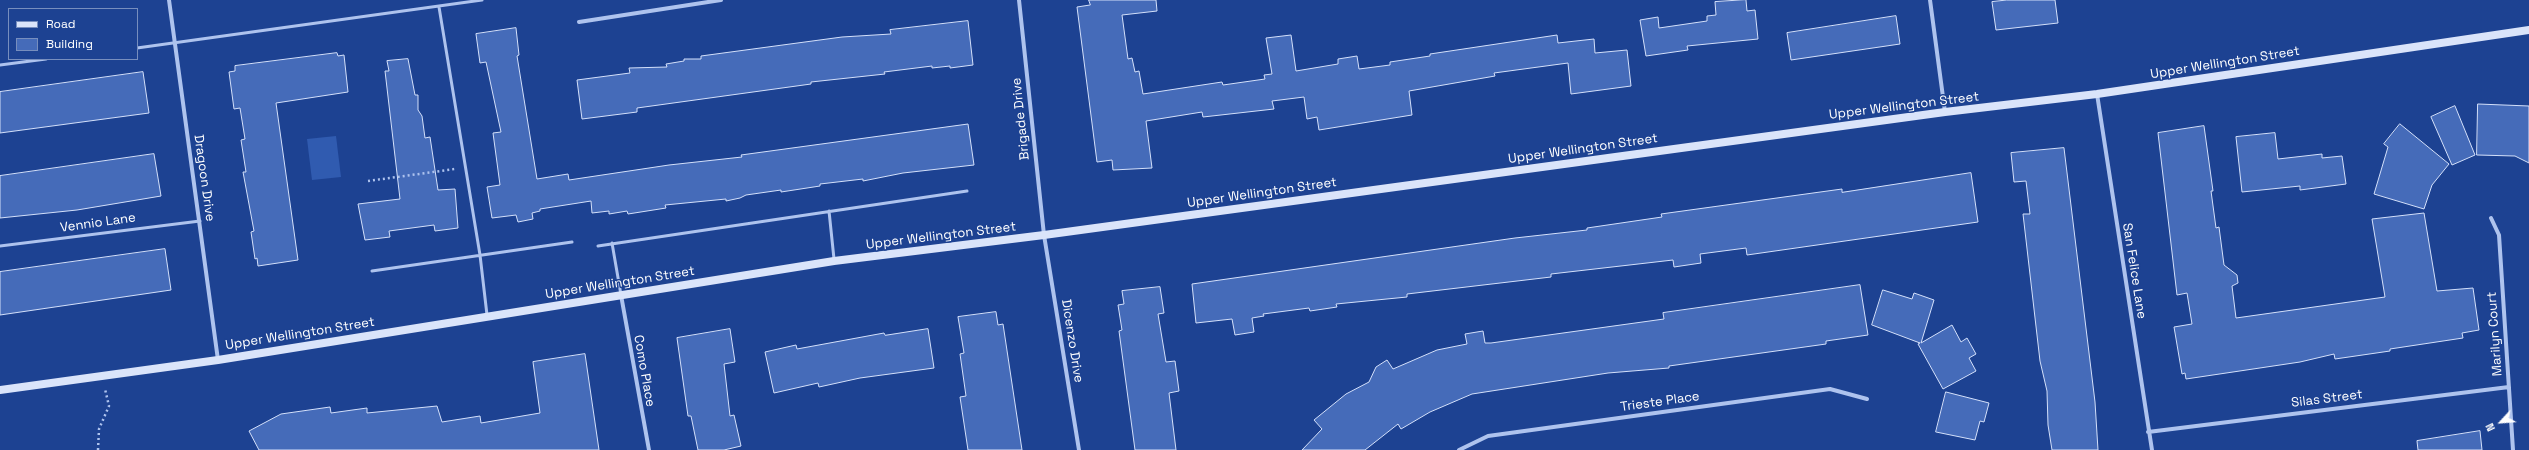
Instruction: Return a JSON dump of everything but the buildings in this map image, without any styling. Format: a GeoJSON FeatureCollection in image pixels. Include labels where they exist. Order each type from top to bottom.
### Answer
{"type":"FeatureCollection","features":[{"type":"Feature","properties":{"kind":"main road","name":"Upper Wellington Street"},"geometry":{"type":"LineString","coordinates":[[0,390],[218,360],[834,261],[1044,235],[1945,112],[2097,94],[2529,30]]}},
{"type":"Feature","properties":{"kind":"street","name":"Dragoon Drive"},"geometry":{"type":"LineString","coordinates":[[169,0],[218,360]]}},
{"type":"Feature","properties":{"kind":"street"},"geometry":{"type":"LineString","coordinates":[[579,22],[721,0]]}},
{"type":"Feature","properties":{"kind":"street","name":"Brigade Drive"},"geometry":{"type":"LineString","coordinates":[[1019,0],[1044,235]]}},
{"type":"Feature","properties":{"kind":"street"},"geometry":{"type":"LineString","coordinates":[[1930,0],[1945,112]]}},
{"type":"Feature","properties":{"kind":"street","name":"San Felice Lane"},"geometry":{"type":"LineString","coordinates":[[2097,94],[2148,432],[2152,450]]}},
{"type":"Feature","properties":{"kind":"street","name":"Marilyn Court"},"geometry":{"type":"LineString","coordinates":[[2491,218],[2499,235],[2513,450]]}},
{"type":"Feature","properties":{"kind":"street","name":"Dicenzo Drive"},"geometry":{"type":"LineString","coordinates":[[1044,235],[1080,450]]}},
{"type":"Feature","properties":{"kind":"street","name":"Como Place"},"geometry":{"type":"LineString","coordinates":[[621,295],[649,450]]}},
{"type":"Feature","properties":{"kind":"street","name":"Silas Street"},"geometry":{"type":"LineString","coordinates":[[2148,432],[2509,387]]}},
{"type":"Feature","properties":{"kind":"street","name":"Trieste Place"},"geometry":{"type":"LineString","coordinates":[[1459,450],[1488,436],[1830,389],[1867,399]]}},
{"type":"Feature","properties":{"kind":"lane"},"geometry":{"type":"LineString","coordinates":[[138,48],[175,44],[482,0]]}},
{"type":"Feature","properties":{"kind":"lane"},"geometry":{"type":"LineString","coordinates":[[439,6],[480,255],[487,316]]}},
{"type":"Feature","properties":{"kind":"lane"},"geometry":{"type":"LineString","coordinates":[[0,66],[39,60]]}},
{"type":"Feature","properties":{"kind":"lane"},"geometry":{"type":"LineString","coordinates":[[598,246],[967,191]]}},
{"type":"Feature","properties":{"kind":"lane"},"geometry":{"type":"LineString","coordinates":[[829,212],[834,261]]}},
{"type":"Feature","properties":{"kind":"lane","name":"Vennio Lane"},"geometry":{"type":"LineString","coordinates":[[0,246],[200,221]]}},
{"type":"Feature","properties":{"kind":"lane"},"geometry":{"type":"LineString","coordinates":[[372,271],[572,242]]}},
{"type":"Feature","properties":{"kind":"lane"},"geometry":{"type":"LineString","coordinates":[[612,243],[621,295]]}},
{"type":"Feature","properties":{"kind":"path"},"geometry":{"type":"LineString","coordinates":[[368,180],[466,168]]}},
{"type":"Feature","properties":{"kind":"path"},"geometry":{"type":"LineString","coordinates":[[98,450],[99,429],[109,406],[103,377]]}},
{"type":"Feature","properties":{"kind":"shaded area"},"geometry":{"type":"Polygon","coordinates":[[[336,136],[341,177],[312,180],[307,139],[336,136]]]}}]}
